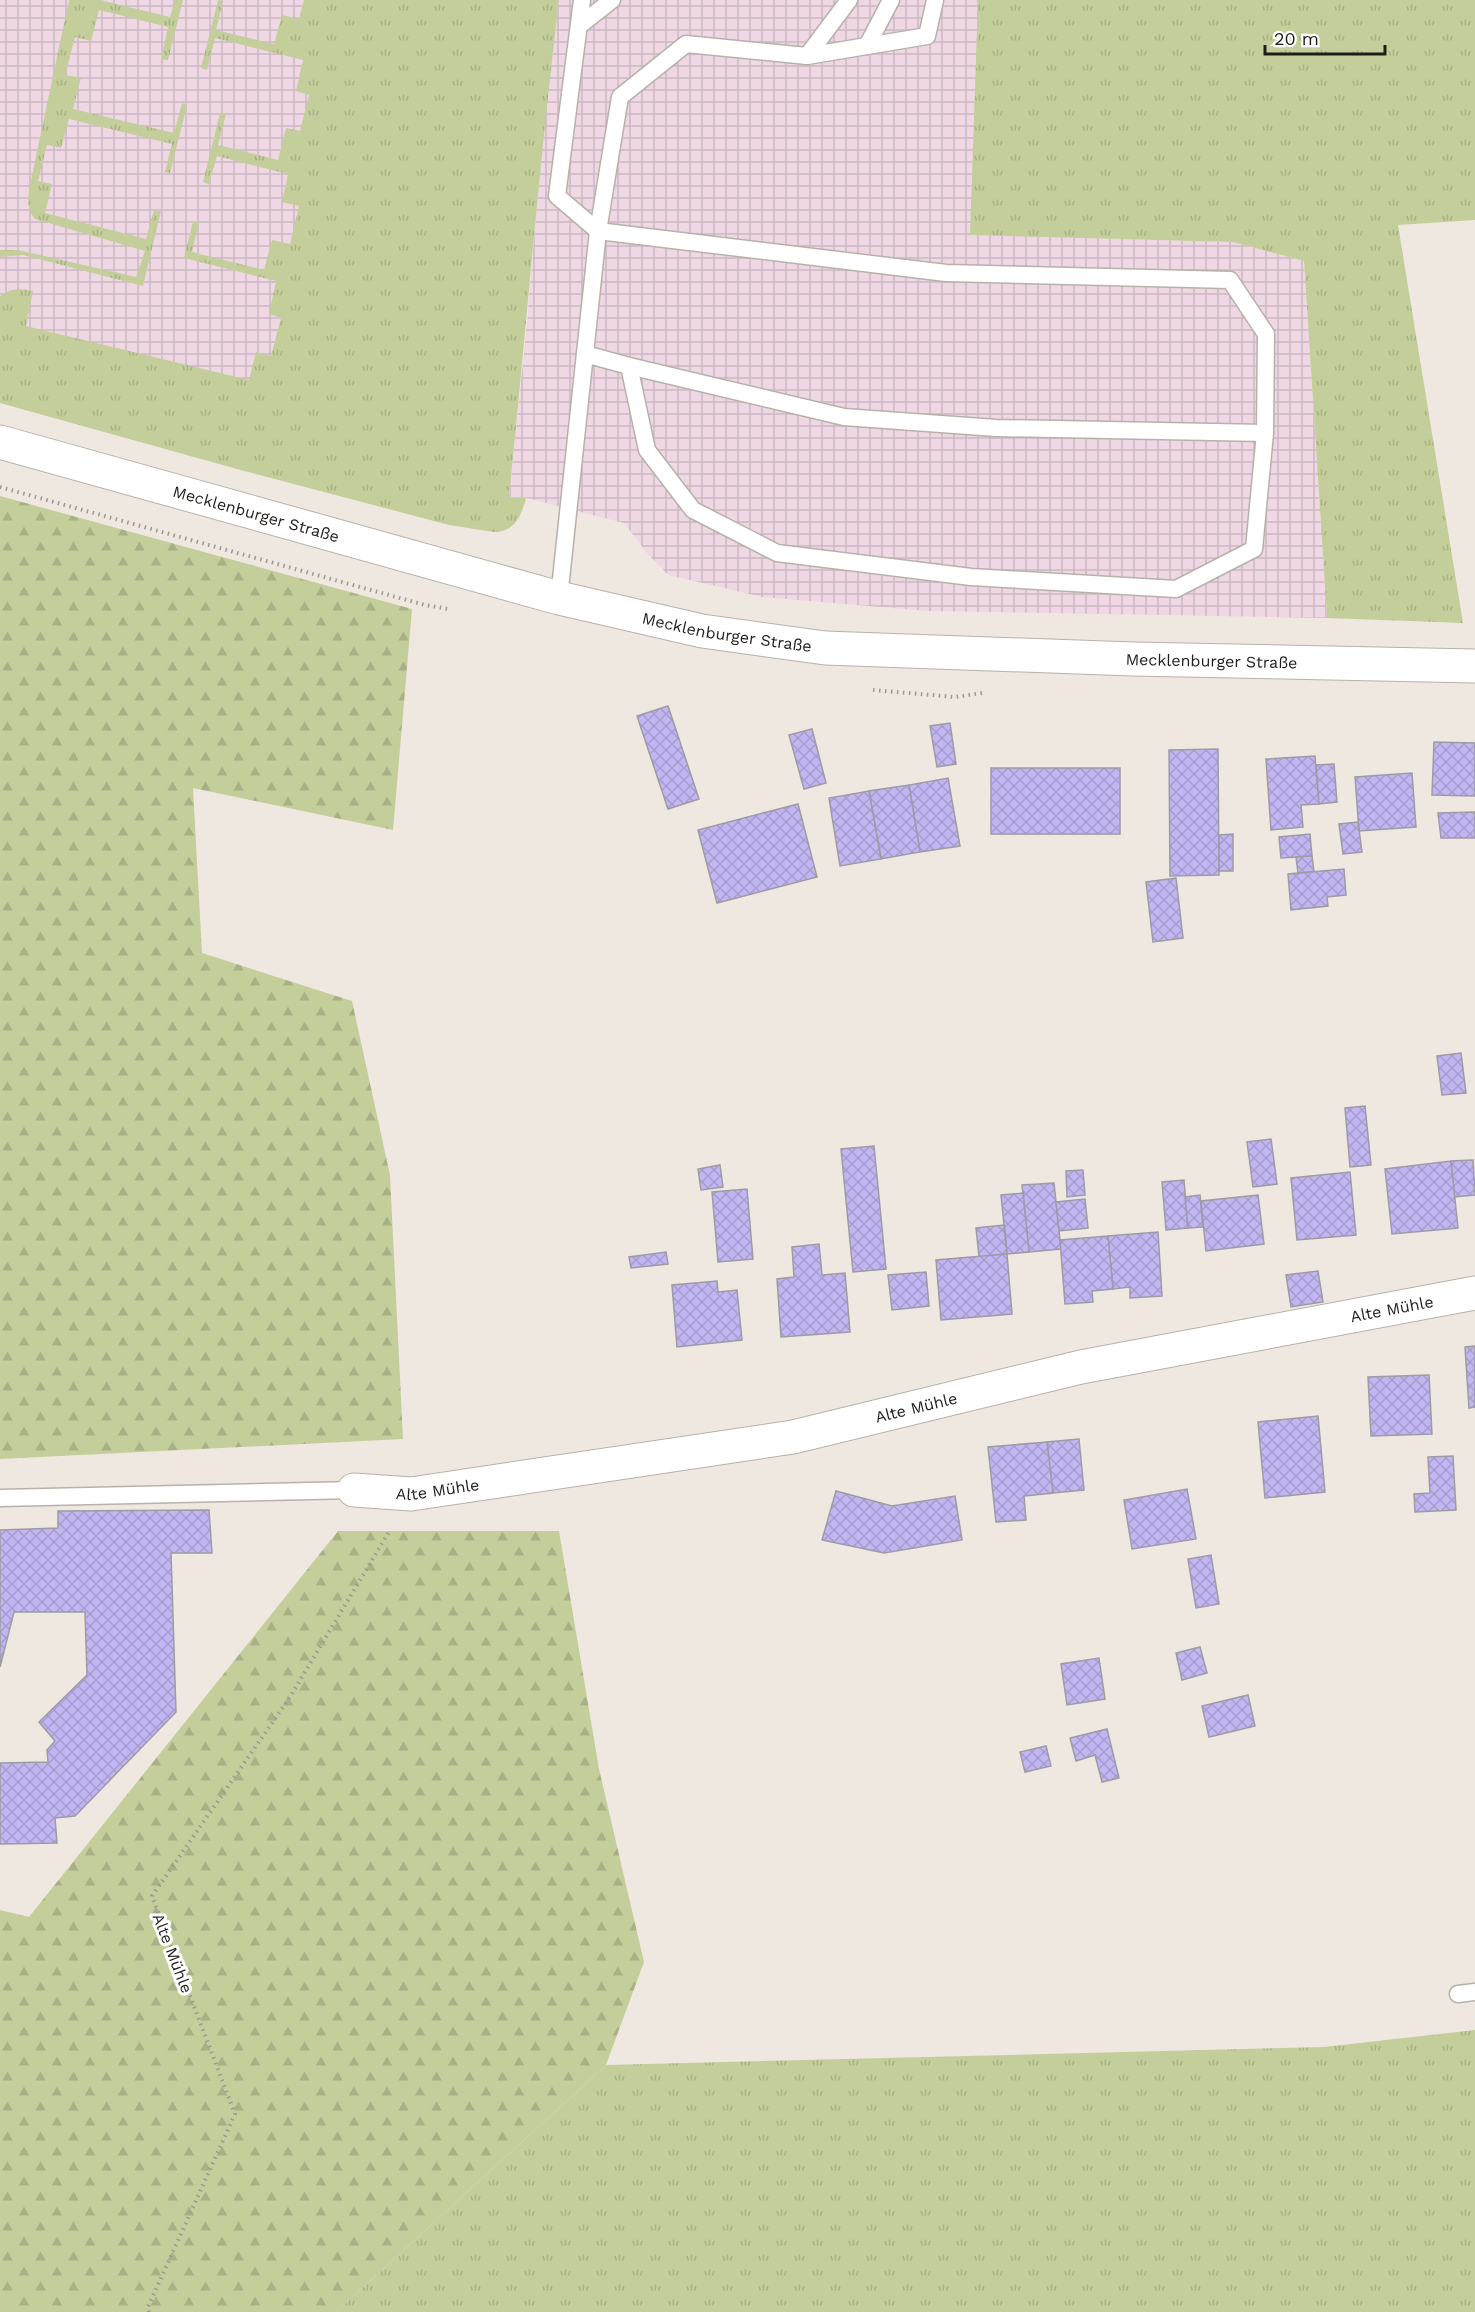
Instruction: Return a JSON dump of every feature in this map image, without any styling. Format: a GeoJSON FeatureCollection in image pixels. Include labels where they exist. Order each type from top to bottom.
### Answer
{"type":"FeatureCollection","features":[{"type":"Feature","properties":{"kind":"street","name":"Mecklenburger Straße"},"geometry":{"type":"LineString","coordinates":[[0,442],[559,598],[702,631],[825,648],[1133,659],[1475,666]]}},
{"type":"Feature","properties":{"kind":"street","name":"Alte Mühle"},"geometry":{"type":"LineString","coordinates":[[354,1490],[411,1494],[793,1437],[1081,1367],[1475,1293]]}},
{"type":"Feature","properties":{"kind":"lane"},"geometry":{"type":"LineString","coordinates":[[582,0],[557,196],[598,231],[946,273],[1230,280],[1266,334],[1265,433],[1254,549],[1176,589],[970,577],[777,553],[693,510],[647,450],[629,366]]}},
{"type":"Feature","properties":{"kind":"lane"},"geometry":{"type":"LineString","coordinates":[[579,26],[612,0]]}},
{"type":"Feature","properties":{"kind":"lane"},"geometry":{"type":"LineString","coordinates":[[807,56],[849,0]]}},
{"type":"Feature","properties":{"kind":"lane"},"geometry":{"type":"LineString","coordinates":[[867,46],[891,0]]}},
{"type":"Feature","properties":{"kind":"lane"},"geometry":{"type":"LineString","coordinates":[[559,598],[598,231],[620,97],[686,44],[807,56],[927,36],[935,0]]}},
{"type":"Feature","properties":{"kind":"lane"},"geometry":{"type":"LineString","coordinates":[[585,354],[844,417],[996,428],[1265,433]]}},
{"type":"Feature","properties":{"kind":"lane"},"geometry":{"type":"LineString","coordinates":[[0,1497],[354,1490]]}},
{"type":"Feature","properties":{"kind":"path","name":"Alte Mühle"},"geometry":{"type":"LineString","coordinates":[[149,2312],[148,2307],[235,2114],[152,1896],[290,1697],[390,1531]]}},
{"type":"Feature","properties":{"kind":"shaded area"},"geometry":{"type":"Polygon","coordinates":[[[0,0],[504,0],[451,513],[0,386],[0,0]]]}},
{"type":"Feature","properties":{"kind":"shaded area"},"geometry":{"type":"Polygon","coordinates":[[[559,0],[978,0],[1030,236],[1233,242],[1304,261],[1327,618],[927,611],[762,597],[668,575],[647,553],[624,523],[526,498],[509,497],[527,323],[542,141],[559,0]]]}},
{"type":"Feature","properties":{"kind":"green space"},"geometry":{"type":"Polygon","coordinates":[[[69,0],[100,0],[170,17],[175,0],[183,0],[168,60],[161,59],[168,27],[99,10],[91,41],[75,37],[65,75],[81,78],[73,109],[174,133],[182,103],[187,105],[170,173],[165,172],[172,144],[69,119],[61,148],[47,145],[38,181],[52,184],[45,213],[146,239],[154,210],[161,211],[143,286],[23,255],[0,257],[0,250],[18,250],[136,277],[145,251],[35,219],[30,211],[28,199],[30,185],[69,0]]]}},
{"type":"Feature","properties":{"kind":"green space"},"geometry":{"type":"Polygon","coordinates":[[[218,0],[223,1],[216,30],[274,44],[282,15],[299,19],[304,0],[559,0],[509,497],[526,498],[516,522],[507,529],[494,532],[449,525],[0,403],[0,296],[16,289],[33,291],[26,326],[249,380],[256,352],[271,356],[281,318],[269,314],[276,281],[184,258],[193,221],[199,222],[192,252],[264,270],[272,240],[290,244],[299,206],[282,202],[288,174],[217,156],[209,184],[203,182],[220,113],[226,114],[218,145],[278,160],[286,128],[300,131],[309,95],[296,91],[303,60],[215,38],[207,70],[201,68],[218,0]]]}},
{"type":"Feature","properties":{"kind":"green space"},"geometry":{"type":"Polygon","coordinates":[[[978,0],[1475,0],[1475,220],[1398,225],[1463,623],[1327,618],[1304,261],[1233,242],[970,235],[978,0]]]}},
{"type":"Feature","properties":{"kind":"green space"},"geometry":{"type":"Polygon","coordinates":[[[0,496],[412,609],[393,830],[193,788],[202,953],[352,1001],[390,1175],[403,1439],[0,1459],[0,496]]]}},
{"type":"Feature","properties":{"kind":"green space"},"geometry":{"type":"Polygon","coordinates":[[[338,1531],[559,1531],[599,1769],[644,1962],[606,2065],[336,2312],[0,2312],[0,1910],[29,1917],[338,1531]]]}},
{"type":"Feature","properties":{"kind":"green space"},"geometry":{"type":"Polygon","coordinates":[[[1475,2030],[1475,2312],[336,2312],[606,2065],[1324,2047],[1475,2030]]]}},
{"type":"Feature","properties":{"kind":"building"},"geometry":{"type":"Polygon","coordinates":[[[668,706],[699,799],[668,809],[637,716],[668,706]]]}},
{"type":"Feature","properties":{"kind":"building"},"geometry":{"type":"Polygon","coordinates":[[[950,723],[956,764],[937,767],[930,726],[950,723]]]}},
{"type":"Feature","properties":{"kind":"building"},"geometry":{"type":"Polygon","coordinates":[[[812,729],[826,783],[804,789],[789,735],[812,729]]]}},
{"type":"Feature","properties":{"kind":"building"},"geometry":{"type":"Polygon","coordinates":[[[1434,742],[1475,743],[1475,796],[1432,795],[1434,742]]]}},
{"type":"Feature","properties":{"kind":"building"},"geometry":{"type":"Polygon","coordinates":[[[1218,749],[1219,875],[1170,876],[1169,750],[1218,749]]]}},
{"type":"Feature","properties":{"kind":"building"},"geometry":{"type":"Polygon","coordinates":[[[1315,756],[1319,804],[1301,805],[1303,827],[1271,830],[1266,759],[1315,756]]]}},
{"type":"Feature","properties":{"kind":"building"},"geometry":{"type":"Polygon","coordinates":[[[1334,764],[1337,802],[1319,804],[1316,765],[1334,764]]]}},
{"type":"Feature","properties":{"kind":"building"},"geometry":{"type":"Polygon","coordinates":[[[991,768],[1120,768],[1120,834],[991,834],[991,768]]]}},
{"type":"Feature","properties":{"kind":"building"},"geometry":{"type":"Polygon","coordinates":[[[1412,773],[1416,827],[1359,831],[1355,777],[1412,773]]]}},
{"type":"Feature","properties":{"kind":"building"},"geometry":{"type":"Polygon","coordinates":[[[948,778],[960,846],[920,852],[909,785],[948,778]]]}},
{"type":"Feature","properties":{"kind":"building"},"geometry":{"type":"Polygon","coordinates":[[[909,785],[920,852],[881,859],[869,791],[909,785]]]}},
{"type":"Feature","properties":{"kind":"building"},"geometry":{"type":"Polygon","coordinates":[[[869,791],[881,859],[840,866],[829,798],[869,791]]]}},
{"type":"Feature","properties":{"kind":"building"},"geometry":{"type":"Polygon","coordinates":[[[798,804],[817,877],[717,903],[698,830],[798,804]]]}},
{"type":"Feature","properties":{"kind":"building"},"geometry":{"type":"Polygon","coordinates":[[[1475,812],[1475,838],[1441,838],[1438,813],[1475,812]]]}},
{"type":"Feature","properties":{"kind":"building"},"geometry":{"type":"Polygon","coordinates":[[[1358,822],[1362,852],[1343,854],[1339,824],[1358,822]]]}},
{"type":"Feature","properties":{"kind":"building"},"geometry":{"type":"Polygon","coordinates":[[[1233,834],[1233,871],[1219,871],[1219,835],[1233,834]]]}},
{"type":"Feature","properties":{"kind":"building"},"geometry":{"type":"Polygon","coordinates":[[[1310,834],[1312,856],[1281,858],[1279,837],[1310,834]]]}},
{"type":"Feature","properties":{"kind":"building"},"geometry":{"type":"Polygon","coordinates":[[[1312,856],[1314,872],[1298,873],[1296,857],[1312,856]]]}},
{"type":"Feature","properties":{"kind":"building"},"geometry":{"type":"Polygon","coordinates":[[[1344,869],[1346,895],[1327,897],[1328,906],[1291,910],[1288,874],[1344,869]]]}},
{"type":"Feature","properties":{"kind":"building"},"geometry":{"type":"Polygon","coordinates":[[[1176,878],[1183,938],[1153,942],[1146,882],[1176,878]]]}},
{"type":"Feature","properties":{"kind":"building"},"geometry":{"type":"Polygon","coordinates":[[[1461,1053],[1466,1093],[1442,1095],[1437,1056],[1461,1053]]]}},
{"type":"Feature","properties":{"kind":"building"},"geometry":{"type":"Polygon","coordinates":[[[1365,1106],[1371,1165],[1350,1167],[1345,1108],[1365,1106]]]}},
{"type":"Feature","properties":{"kind":"building"},"geometry":{"type":"Polygon","coordinates":[[[1271,1139],[1277,1184],[1253,1187],[1247,1142],[1271,1139]]]}},
{"type":"Feature","properties":{"kind":"building"},"geometry":{"type":"Polygon","coordinates":[[[874,1146],[886,1269],[853,1272],[841,1149],[874,1146]]]}},
{"type":"Feature","properties":{"kind":"building"},"geometry":{"type":"Polygon","coordinates":[[[1473,1160],[1475,1195],[1454,1197],[1451,1161],[1473,1160]]]}},
{"type":"Feature","properties":{"kind":"building"},"geometry":{"type":"Polygon","coordinates":[[[1451,1161],[1458,1228],[1392,1234],[1385,1169],[1451,1161]]]}},
{"type":"Feature","properties":{"kind":"building"},"geometry":{"type":"Polygon","coordinates":[[[720,1165],[723,1187],[701,1190],[698,1169],[720,1165]]]}},
{"type":"Feature","properties":{"kind":"building"},"geometry":{"type":"Polygon","coordinates":[[[1083,1170],[1085,1195],[1067,1197],[1066,1171],[1083,1170]]]}},
{"type":"Feature","properties":{"kind":"building"},"geometry":{"type":"Polygon","coordinates":[[[1350,1172],[1356,1235],[1297,1240],[1291,1178],[1350,1172]]]}},
{"type":"Feature","properties":{"kind":"building"},"geometry":{"type":"Polygon","coordinates":[[[1184,1180],[1188,1228],[1166,1230],[1162,1182],[1184,1180]]]}},
{"type":"Feature","properties":{"kind":"building"},"geometry":{"type":"Polygon","coordinates":[[[1054,1183],[1061,1249],[1029,1252],[1022,1185],[1054,1183]]]}},
{"type":"Feature","properties":{"kind":"building"},"geometry":{"type":"Polygon","coordinates":[[[747,1189],[753,1259],[718,1262],[712,1192],[747,1189]]]}},
{"type":"Feature","properties":{"kind":"building"},"geometry":{"type":"Polygon","coordinates":[[[1023,1193],[1029,1252],[1007,1254],[1001,1195],[1023,1193]]]}},
{"type":"Feature","properties":{"kind":"building"},"geometry":{"type":"Polygon","coordinates":[[[1200,1195],[1203,1227],[1188,1228],[1185,1197],[1200,1195]]]}},
{"type":"Feature","properties":{"kind":"building"},"geometry":{"type":"Polygon","coordinates":[[[1258,1195],[1264,1244],[1206,1251],[1201,1201],[1258,1195]]]}},
{"type":"Feature","properties":{"kind":"building"},"geometry":{"type":"Polygon","coordinates":[[[1085,1199],[1088,1228],[1059,1231],[1056,1202],[1085,1199]]]}},
{"type":"Feature","properties":{"kind":"building"},"geometry":{"type":"Polygon","coordinates":[[[1004,1225],[1007,1254],[979,1257],[976,1228],[1004,1225]]]}},
{"type":"Feature","properties":{"kind":"building"},"geometry":{"type":"Polygon","coordinates":[[[1158,1232],[1162,1296],[1130,1298],[1130,1287],[1113,1289],[1108,1236],[1158,1232]]]}},
{"type":"Feature","properties":{"kind":"building"},"geometry":{"type":"Polygon","coordinates":[[[1108,1236],[1113,1289],[1092,1291],[1093,1302],[1065,1304],[1060,1240],[1108,1236]]]}},
{"type":"Feature","properties":{"kind":"building"},"geometry":{"type":"Polygon","coordinates":[[[819,1244],[822,1275],[845,1273],[850,1332],[781,1337],[777,1279],[794,1277],[792,1247],[819,1244]]]}},
{"type":"Feature","properties":{"kind":"building"},"geometry":{"type":"Polygon","coordinates":[[[666,1252],[668,1264],[631,1268],[629,1257],[666,1252]]]}},
{"type":"Feature","properties":{"kind":"building"},"geometry":{"type":"Polygon","coordinates":[[[1007,1254],[1012,1314],[941,1320],[936,1260],[1007,1254]]]}},
{"type":"Feature","properties":{"kind":"building"},"geometry":{"type":"Polygon","coordinates":[[[1318,1271],[1323,1302],[1291,1307],[1286,1275],[1318,1271]]]}},
{"type":"Feature","properties":{"kind":"building"},"geometry":{"type":"Polygon","coordinates":[[[926,1272],[929,1306],[892,1310],[888,1275],[926,1272]]]}},
{"type":"Feature","properties":{"kind":"building"},"geometry":{"type":"Polygon","coordinates":[[[717,1281],[718,1292],[737,1290],[742,1340],[677,1347],[672,1285],[717,1281]]]}},
{"type":"Feature","properties":{"kind":"building"},"geometry":{"type":"Polygon","coordinates":[[[1475,1346],[1475,1407],[1469,1408],[1465,1347],[1475,1346]]]}},
{"type":"Feature","properties":{"kind":"building"},"geometry":{"type":"Polygon","coordinates":[[[1429,1375],[1432,1434],[1371,1436],[1368,1377],[1429,1375]]]}},
{"type":"Feature","properties":{"kind":"building"},"geometry":{"type":"Polygon","coordinates":[[[1318,1416],[1325,1492],[1265,1498],[1258,1422],[1318,1416]]]}},
{"type":"Feature","properties":{"kind":"building"},"geometry":{"type":"Polygon","coordinates":[[[1079,1439],[1084,1490],[1053,1493],[1047,1442],[1079,1439]]]}},
{"type":"Feature","properties":{"kind":"building"},"geometry":{"type":"Polygon","coordinates":[[[1047,1442],[1053,1493],[1024,1496],[1026,1520],[996,1522],[988,1447],[1047,1442]]]}},
{"type":"Feature","properties":{"kind":"building"},"geometry":{"type":"Polygon","coordinates":[[[1453,1456],[1456,1510],[1415,1512],[1414,1494],[1430,1493],[1428,1457],[1453,1456]]]}},
{"type":"Feature","properties":{"kind":"building"},"geometry":{"type":"Polygon","coordinates":[[[1187,1489],[1196,1539],[1132,1549],[1124,1500],[1187,1489]]]}},
{"type":"Feature","properties":{"kind":"building"},"geometry":{"type":"Polygon","coordinates":[[[836,1491],[892,1506],[955,1496],[962,1540],[884,1553],[822,1540],[836,1491]]]}},
{"type":"Feature","properties":{"kind":"building"},"geometry":{"type":"Polygon","coordinates":[[[209,1510],[212,1553],[171,1553],[176,1712],[75,1816],[55,1818],[57,1843],[0,1844],[0,1763],[48,1762],[47,1750],[55,1741],[39,1722],[87,1675],[85,1612],[14,1612],[0,1667],[0,1530],[58,1528],[58,1511],[209,1510]]]}},
{"type":"Feature","properties":{"kind":"building"},"geometry":{"type":"Polygon","coordinates":[[[1211,1555],[1219,1604],[1196,1608],[1188,1559],[1211,1555]]]}},
{"type":"Feature","properties":{"kind":"building"},"geometry":{"type":"Polygon","coordinates":[[[1200,1647],[1207,1673],[1182,1680],[1176,1653],[1200,1647]]]}},
{"type":"Feature","properties":{"kind":"building"},"geometry":{"type":"Polygon","coordinates":[[[1099,1658],[1105,1699],[1067,1705],[1061,1664],[1099,1658]]]}},
{"type":"Feature","properties":{"kind":"building"},"geometry":{"type":"Polygon","coordinates":[[[1248,1695],[1255,1726],[1209,1737],[1202,1706],[1248,1695]]]}},
{"type":"Feature","properties":{"kind":"building"},"geometry":{"type":"Polygon","coordinates":[[[1107,1729],[1119,1778],[1102,1782],[1095,1755],[1076,1761],[1070,1738],[1107,1729]]]}},
{"type":"Feature","properties":{"kind":"building"},"geometry":{"type":"Polygon","coordinates":[[[1046,1746],[1051,1766],[1025,1772],[1020,1752],[1046,1746]]]}}]}
